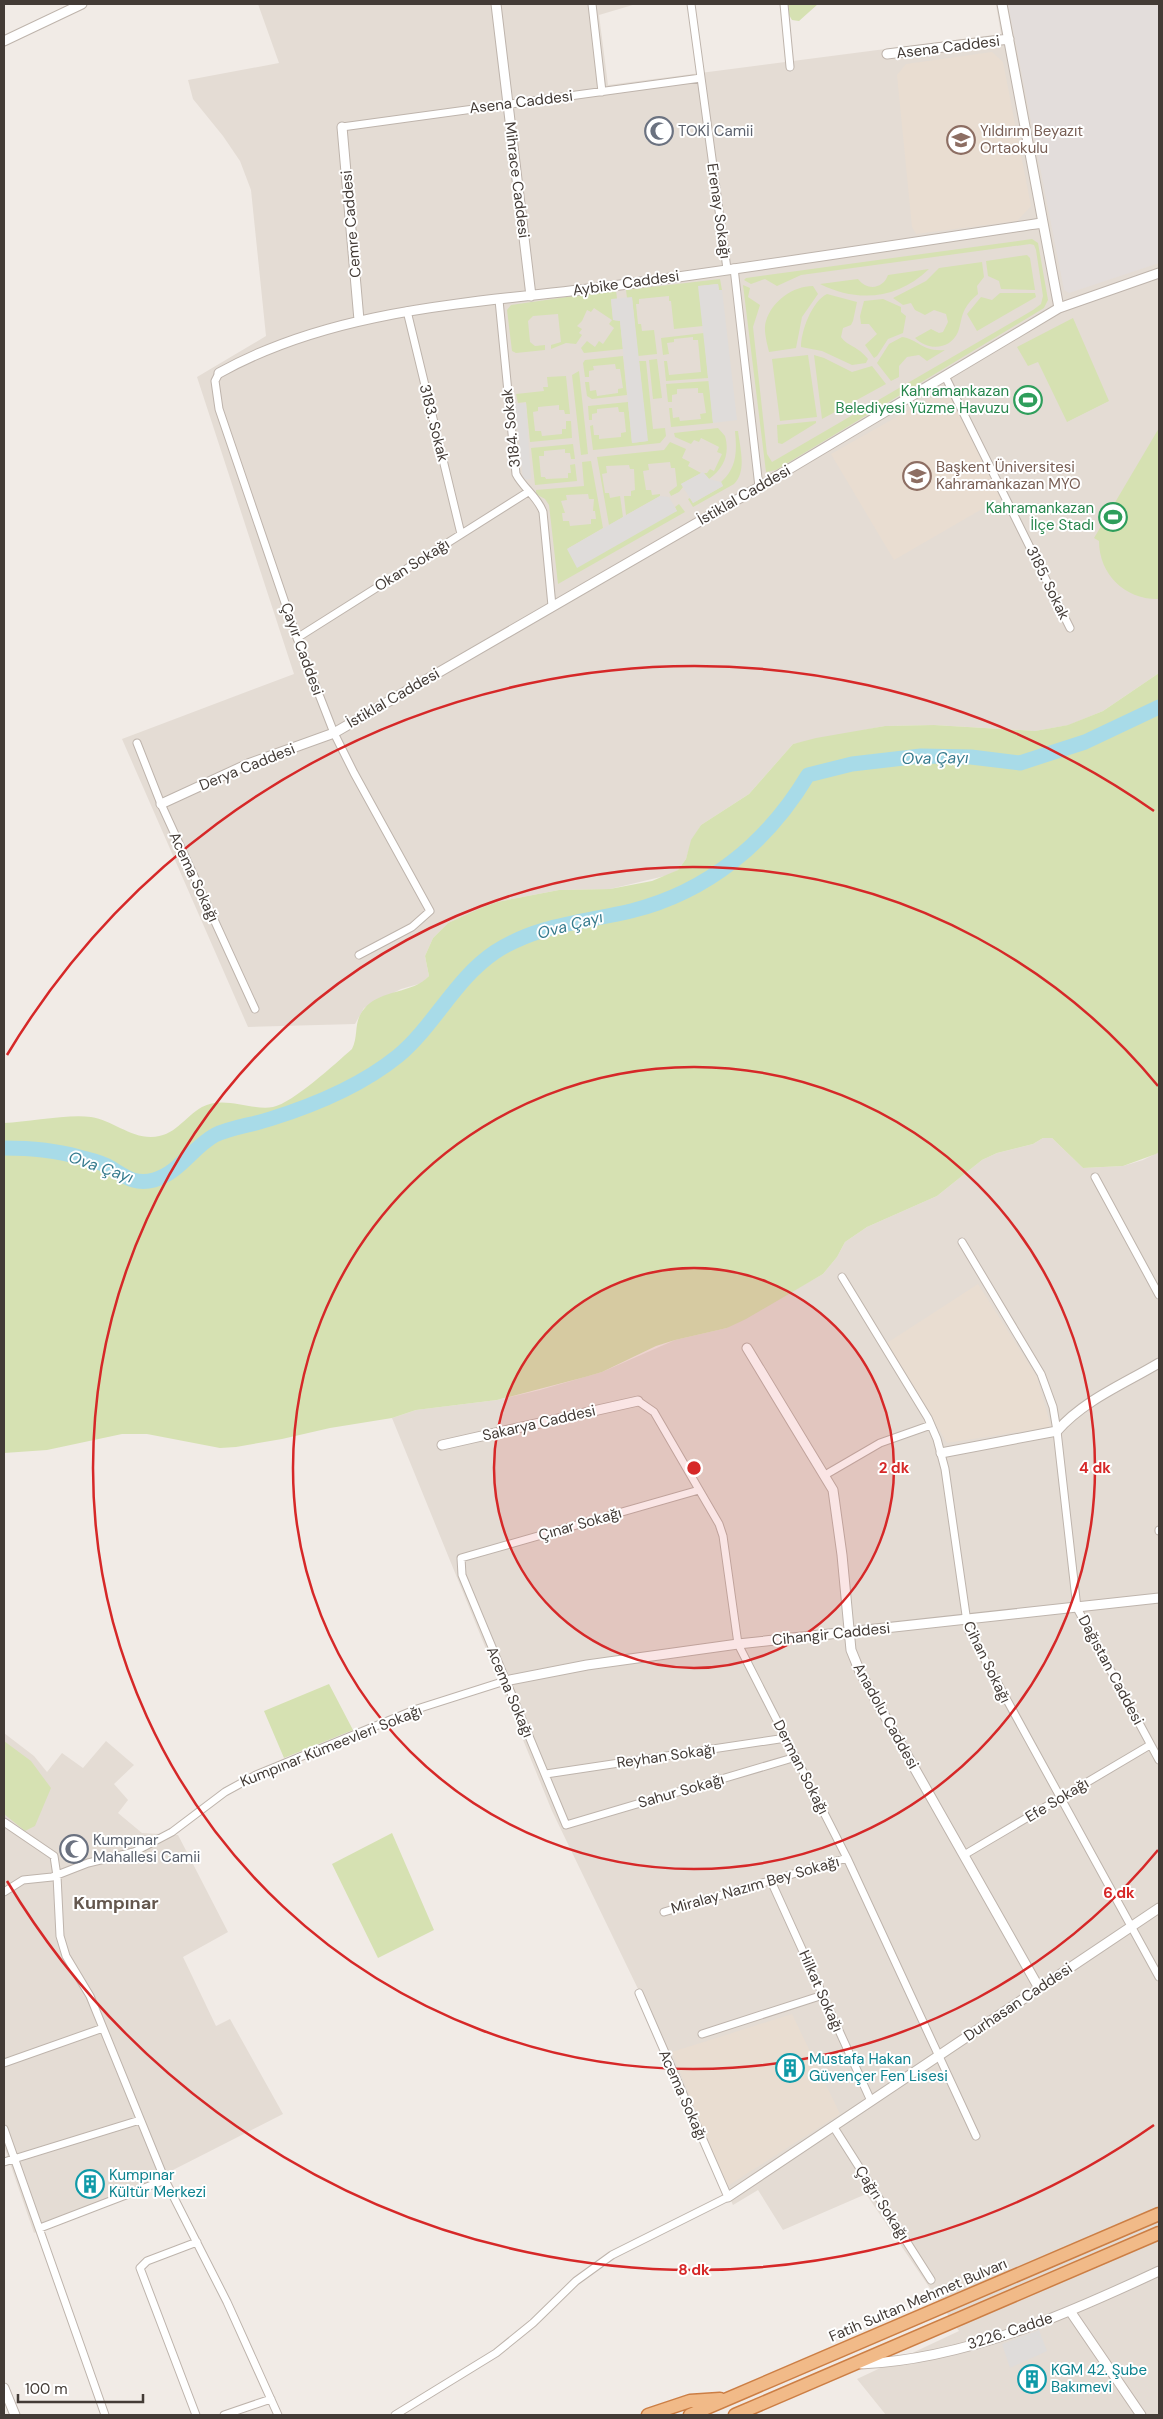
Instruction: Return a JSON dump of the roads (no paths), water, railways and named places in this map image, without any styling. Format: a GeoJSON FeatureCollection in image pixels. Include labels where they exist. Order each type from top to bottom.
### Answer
{"type":"FeatureCollection","features":[{"type":"Feature","properties":{"kind":"highway","name":"Fatih Sultan Mehmet Bulvarı"},"geometry":{"type":"LineString","coordinates":[[690,2415],[1159,2214]]}},
{"type":"Feature","properties":{"kind":"highway"},"geometry":{"type":"LineString","coordinates":[[736,2415],[1159,2233]]}},
{"type":"Feature","properties":{"kind":"highway"},"geometry":{"type":"LineString","coordinates":[[648,2415],[690,2401],[732,2398]]}},
{"type":"Feature","properties":{"kind":"street"},"geometry":{"type":"LineString","coordinates":[[4,41],[82,4]]}},
{"type":"Feature","properties":{"kind":"street","name":"Mihrace Caddesi"},"geometry":{"type":"LineString","coordinates":[[496,4],[531,296]]}},
{"type":"Feature","properties":{"kind":"street"},"geometry":{"type":"LineString","coordinates":[[592,4],[602,92]]}},
{"type":"Feature","properties":{"kind":"street","name":"Erenay Sokağı"},"geometry":{"type":"LineString","coordinates":[[691,4],[730,268],[759,486]]}},
{"type":"Feature","properties":{"kind":"street"},"geometry":{"type":"LineString","coordinates":[[784,4],[790,67]]}},
{"type":"Feature","properties":{"kind":"street"},"geometry":{"type":"LineString","coordinates":[[1002,4],[1059,308]]}},
{"type":"Feature","properties":{"kind":"street","name":"Asena Caddesi"},"geometry":{"type":"LineString","coordinates":[[887,54],[1008,39]]}},
{"type":"Feature","properties":{"kind":"street","name":"Asena Caddesi"},"geometry":{"type":"LineString","coordinates":[[342,127],[701,78]]}},
{"type":"Feature","properties":{"kind":"street","name":"Cemre Caddesi"},"geometry":{"type":"LineString","coordinates":[[342,127],[359,320]]}},
{"type":"Feature","properties":{"kind":"street","name":"Aybike Caddesi"},"geometry":{"type":"LineString","coordinates":[[219,373],[277,344],[359,320],[407,311],[531,296],[1042,222]]}},
{"type":"Feature","properties":{"kind":"street","name":"İstiklal Caddesi"},"geometry":{"type":"LineString","coordinates":[[334,733],[759,486],[1059,308],[1159,273]]}},
{"type":"Feature","properties":{"kind":"street","name":"3184. Sokak"},"geometry":{"type":"LineString","coordinates":[[499,300],[516,474],[528,492],[540,504],[543,512],[552,606]]}},
{"type":"Feature","properties":{"kind":"street","name":"3183. Sokak"},"geometry":{"type":"LineString","coordinates":[[407,311],[461,534]]}},
{"type":"Feature","properties":{"kind":"street","name":"Çayır Caddesi"},"geometry":{"type":"LineString","coordinates":[[219,373],[215,381],[219,409],[297,638],[334,733],[430,911],[412,926],[359,954]]}},
{"type":"Feature","properties":{"kind":"street","name":"3185. Sokak"},"geometry":{"type":"LineString","coordinates":[[945,376],[1070,628]]}},
{"type":"Feature","properties":{"kind":"street","name":"Okan Sokağı"},"geometry":{"type":"LineString","coordinates":[[297,638],[528,492]]}},
{"type":"Feature","properties":{"kind":"street","name":"Derya Caddesi"},"geometry":{"type":"LineString","coordinates":[[161,804],[248,764],[334,733]]}},
{"type":"Feature","properties":{"kind":"street","name":"Acema Sokağı"},"geometry":{"type":"LineString","coordinates":[[137,743],[161,804],[255,1009]]}},
{"type":"Feature","properties":{"kind":"street"},"geometry":{"type":"LineString","coordinates":[[1095,1177],[1159,1295]]}},
{"type":"Feature","properties":{"kind":"street","name":"Dağıstan Caddesi"},"geometry":{"type":"LineString","coordinates":[[962,1242],[1041,1374],[1053,1407],[1057,1431],[1078,1608],[1159,1760]]}},
{"type":"Feature","properties":{"kind":"street","name":"Cihan Sokağı"},"geometry":{"type":"LineString","coordinates":[[842,1277],[931,1425],[941,1453],[965,1619],[984,1662],[1159,1976]]}},
{"type":"Feature","properties":{"kind":"street","name":"Anadolu Caddesi"},"geometry":{"type":"LineString","coordinates":[[747,1348],[825,1475],[836,1500],[851,1650],[860,1672],[1039,1988]]}},
{"type":"Feature","properties":{"kind":"street"},"geometry":{"type":"LineString","coordinates":[[941,1453],[1057,1431],[1067,1420],[1087,1405],[1159,1364]]}},
{"type":"Feature","properties":{"kind":"street","name":"Sakarya Caddesi"},"geometry":{"type":"LineString","coordinates":[[442,1445],[638,1401]]}},
{"type":"Feature","properties":{"kind":"street","name":"Derman Sokağı"},"geometry":{"type":"LineString","coordinates":[[638,1401],[654,1412],[723,1536],[738,1644],[847,1858],[937,2056],[976,2136]]}},
{"type":"Feature","properties":{"kind":"street"},"geometry":{"type":"LineString","coordinates":[[825,1475],[880,1443],[931,1425]]}},
{"type":"Feature","properties":{"kind":"street","name":"Çınar Sokağı"},"geometry":{"type":"LineString","coordinates":[[461,1558],[699,1490]]}},
{"type":"Feature","properties":{"kind":"street","name":"Acema Sokağı"},"geometry":{"type":"LineString","coordinates":[[461,1558],[462,1575],[566,1825]]}},
{"type":"Feature","properties":{"kind":"street","name":"Cihangir Caddesi"},"geometry":{"type":"LineString","coordinates":[[505,1682],[580,1666],[738,1644],[1159,1598]]}},
{"type":"Feature","properties":{"kind":"street","name":"Kumpınar Kümeevleri Sokağı"},"geometry":{"type":"LineString","coordinates":[[4,1892],[23,1880],[57,1876],[88,1863],[124,1856],[157,1841],[225,1792],[256,1775],[409,1713],[505,1682]]}},
{"type":"Feature","properties":{"kind":"street","name":"Reyhan Sokağı"},"geometry":{"type":"LineString","coordinates":[[546,1774],[786,1738]]}},
{"type":"Feature","properties":{"kind":"street","name":"Efe Sokağı"},"geometry":{"type":"LineString","coordinates":[[964,1855],[1150,1745]]}},
{"type":"Feature","properties":{"kind":"street","name":"Sahur Sokağı"},"geometry":{"type":"LineString","coordinates":[[566,1825],[796,1757]]}},
{"type":"Feature","properties":{"kind":"street"},"geometry":{"type":"LineString","coordinates":[[4,1822],[16,1832],[50,1852],[56,1862],[58,1921],[62,1947],[70,1965],[90,1996],[165,2180],[227,2302],[278,2415]]}},
{"type":"Feature","properties":{"kind":"street","name":"Miralay Nazım Bey Sokağı"},"geometry":{"type":"LineString","coordinates":[[664,1912],[847,1858]]}},
{"type":"Feature","properties":{"kind":"street","name":"Hilkat Sokağı"},"geometry":{"type":"LineString","coordinates":[[771,1881],[871,2101]]}},
{"type":"Feature","properties":{"kind":"street","name":"Durhasan Caddesi"},"geometry":{"type":"LineString","coordinates":[[728,2197],[1159,1908]]}},
{"type":"Feature","properties":{"kind":"street","name":"Acema Sokağı"},"geometry":{"type":"LineString","coordinates":[[639,1993],[728,2197]]}},
{"type":"Feature","properties":{"kind":"street"},"geometry":{"type":"LineString","coordinates":[[702,2034],[823,1995]]}},
{"type":"Feature","properties":{"kind":"street"},"geometry":{"type":"LineString","coordinates":[[4,2062],[103,2028]]}},
{"type":"Feature","properties":{"kind":"street"},"geometry":{"type":"LineString","coordinates":[[4,2162],[140,2120]]}},
{"type":"Feature","properties":{"kind":"street","name":"Çağrı Sokağı"},"geometry":{"type":"LineString","coordinates":[[833,2126],[931,2280]]}},
{"type":"Feature","properties":{"kind":"street"},"geometry":{"type":"LineString","coordinates":[[4,2129],[105,2415]]}},
{"type":"Feature","properties":{"kind":"street"},"geometry":{"type":"LineString","coordinates":[[40,2228],[165,2180]]}},
{"type":"Feature","properties":{"kind":"street"},"geometry":{"type":"LineString","coordinates":[[395,2415],[501,2348],[532,2323],[576,2281],[612,2255],[728,2197]]}},
{"type":"Feature","properties":{"kind":"street"},"geometry":{"type":"LineString","coordinates":[[196,2415],[140,2268],[147,2261],[197,2242]]}},
{"type":"Feature","properties":{"kind":"street","name":"3226. Cadde"},"geometry":{"type":"LineString","coordinates":[[854,2364],[903,2361],[993,2339],[1070,2311],[1159,2271]]}},
{"type":"Feature","properties":{"kind":"street"},"geometry":{"type":"LineString","coordinates":[[1070,2311],[1141,2415]]}},
{"type":"Feature","properties":{"kind":"street"},"geometry":{"type":"LineString","coordinates":[[4,2388],[14,2415]]}},
{"type":"Feature","properties":{"kind":"street"},"geometry":{"type":"LineString","coordinates":[[224,2415],[271,2398]]}},
{"type":"Feature","properties":{"kind":"waterway","name":"Ova Çayı"},"geometry":{"type":"LineString","coordinates":[[4,1148],[42,1150],[96,1161],[126,1177],[141,1182],[163,1177],[215,1135],[270,1119],[321,1101],[369,1077],[384,1067],[411,1044],[468,975],[495,952],[511,943],[544,930],[631,911],[659,902],[686,891],[710,877],[755,842],[774,822],[808,775],[852,764],[921,756],[971,757],[1020,763],[1085,742],[1159,707]]}},
{"type":"Feature","properties":{"kind":"place","name":"TOKİ Camii"},"geometry":{"type":"Point","coordinates":[659,131]}},
{"type":"Feature","properties":{"kind":"place","name":"Yıldırım Beyazıt Ortaokulu"},"geometry":{"type":"Point","coordinates":[961,140]}},
{"type":"Feature","properties":{"kind":"place","name":"Kahramankazan Belediyesi Yüzme Havuzu"},"geometry":{"type":"Point","coordinates":[1028,400]}},
{"type":"Feature","properties":{"kind":"place","name":"Başkent Üniversitesi Kahramankazan MYO"},"geometry":{"type":"Point","coordinates":[917,476]}},
{"type":"Feature","properties":{"kind":"place","name":"Kahramankazan İlçe Stadı"},"geometry":{"type":"Point","coordinates":[1113,517]}},
{"type":"Feature","properties":{"kind":"place","name":"Kumpınar Mahallesi Camii"},"geometry":{"type":"Point","coordinates":[74,1849]}},
{"type":"Feature","properties":{"kind":"place","name":"Mustafa Hakan Güvençer Fen Lisesi"},"geometry":{"type":"Point","coordinates":[790,2068]}},
{"type":"Feature","properties":{"kind":"place","name":"Kumpınar Kültür Merkezi"},"geometry":{"type":"Point","coordinates":[90,2184]}},
{"type":"Feature","properties":{"kind":"place","name":"KGM 42. Şube Bakımevi"},"geometry":{"type":"Point","coordinates":[1032,2379]}},
{"type":"Feature","properties":{"kind":"district","name":"Kumpınar"},"geometry":{"type":"Point","coordinates":[116,1903]}}]}
